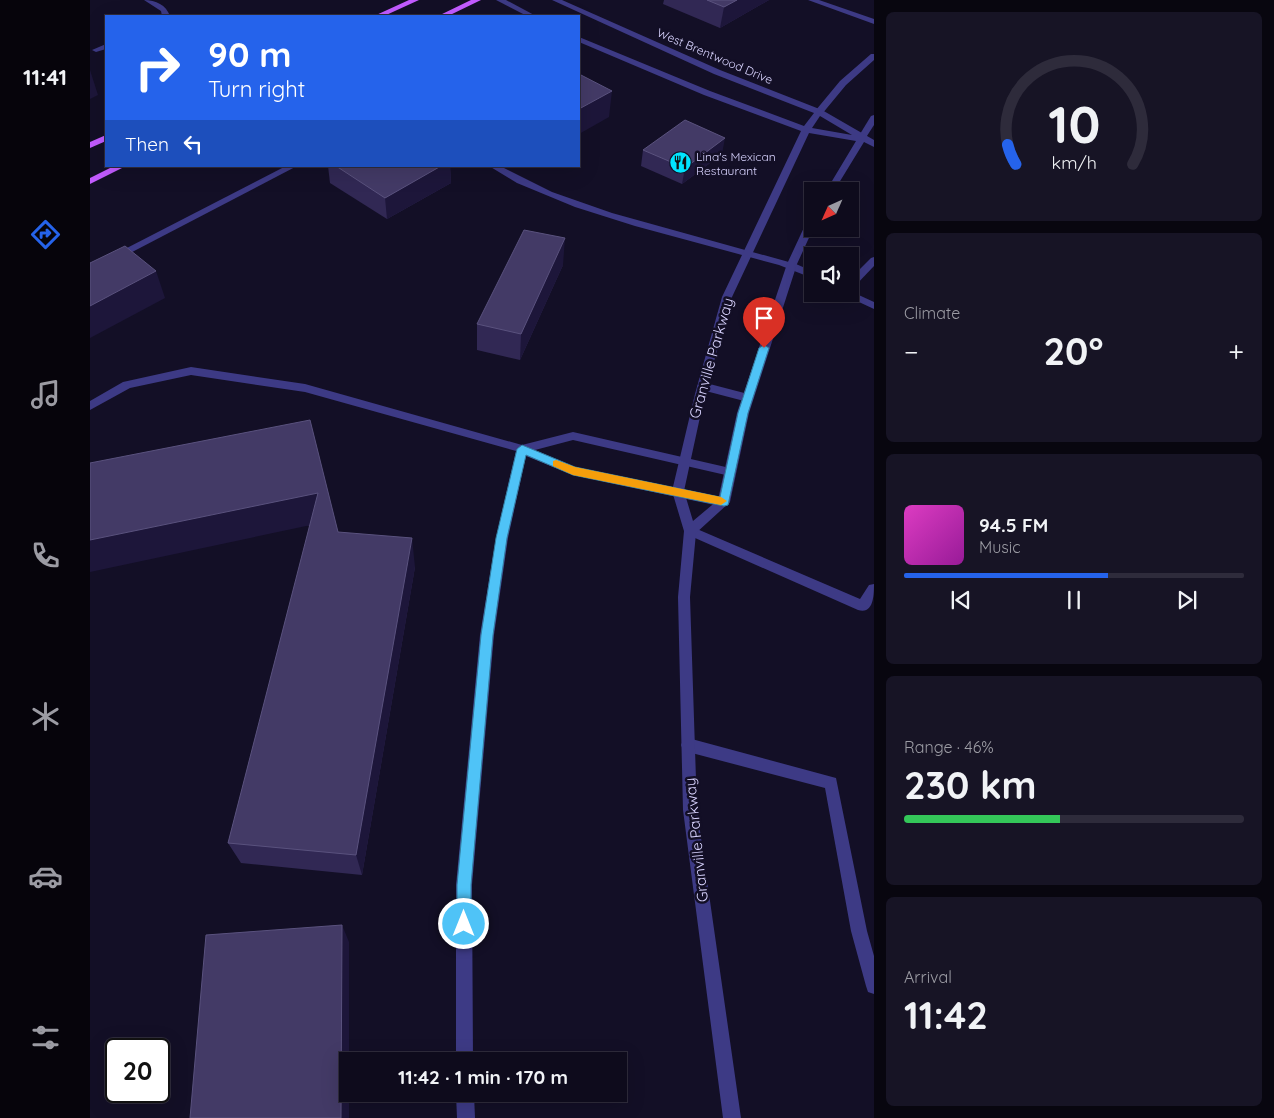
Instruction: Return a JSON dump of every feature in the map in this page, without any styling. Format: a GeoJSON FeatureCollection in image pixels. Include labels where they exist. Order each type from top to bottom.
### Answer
{"type":"FeatureCollection","features":[{"type":"Feature","properties":{"kind":"main road"},"geometry":{"type":"LineString","coordinates":[[380,15],[415,0]]}},
{"type":"Feature","properties":{"kind":"main road"},"geometry":{"type":"LineString","coordinates":[[444,15],[477,0]]}},
{"type":"Feature","properties":{"kind":"main road"},"geometry":{"type":"LineString","coordinates":[[90,145],[105,138]]}},
{"type":"Feature","properties":{"kind":"main road"},"geometry":{"type":"LineString","coordinates":[[90,181],[120,167]]}},
{"type":"Feature","properties":{"kind":"street"},"geometry":{"type":"LineString","coordinates":[[148,0],[164,10],[166,15]]}},
{"type":"Feature","properties":{"kind":"street"},"geometry":{"type":"LineString","coordinates":[[500,0],[530,15]]}},
{"type":"Feature","properties":{"kind":"street","name":"West Brentwood Drive"},"geometry":{"type":"LineString","coordinates":[[556,0],[717,72],[819,112],[861,139],[874,144]]}},
{"type":"Feature","properties":{"kind":"street"},"geometry":{"type":"LineString","coordinates":[[812,0],[874,22]]}},
{"type":"Feature","properties":{"kind":"street","name":"West Brentwood Drive"},"geometry":{"type":"LineString","coordinates":[[580,38],[707,93],[806,130],[861,139]]}},
{"type":"Feature","properties":{"kind":"street"},"geometry":{"type":"LineString","coordinates":[[96,50],[105,46]]}},
{"type":"Feature","properties":{"kind":"street","name":"Granville Parkway"},"geometry":{"type":"LineString","coordinates":[[732,1118],[690,810],[684,597],[690,531],[678,492],[683,463],[702,386],[727,297],[806,130],[843,84],[874,56]]}},
{"type":"Feature","properties":{"kind":"street"},"geometry":{"type":"LineString","coordinates":[[835,182],[874,118]]}},
{"type":"Feature","properties":{"kind":"street"},"geometry":{"type":"LineString","coordinates":[[90,271],[291,167]]}},
{"type":"Feature","properties":{"kind":"street"},"geometry":{"type":"LineString","coordinates":[[495,167],[516,180],[586,207],[748,254],[792,264],[804,271]]}},
{"type":"Feature","properties":{"kind":"street"},"geometry":{"type":"LineString","coordinates":[[804,238],[792,264],[748,398],[724,502],[690,531],[863,606],[874,589]]}},
{"type":"Feature","properties":{"kind":"street"},"geometry":{"type":"LineString","coordinates":[[859,276],[874,260]]}},
{"type":"Feature","properties":{"kind":"street"},"geometry":{"type":"LineString","coordinates":[[859,298],[874,306]]}},
{"type":"Feature","properties":{"kind":"street"},"geometry":{"type":"LineString","coordinates":[[90,406],[126,385],[191,372],[305,388],[522,449],[573,471],[724,502]]}},
{"type":"Feature","properties":{"kind":"street"},"geometry":{"type":"LineString","coordinates":[[702,386],[748,398]]}},
{"type":"Feature","properties":{"kind":"street"},"geometry":{"type":"LineString","coordinates":[[522,449],[573,436],[683,463],[730,472]]}},
{"type":"Feature","properties":{"kind":"street"},"geometry":{"type":"LineString","coordinates":[[465,1052],[464,885],[483,673],[502,538],[522,449]]}},
{"type":"Feature","properties":{"kind":"street"},"geometry":{"type":"LineString","coordinates":[[688,746],[831,783],[859,931],[874,986]]}},
{"type":"Feature","properties":{"kind":"street"},"geometry":{"type":"LineString","coordinates":[[465,1102],[466,1118]]}},
{"type":"Feature","properties":{"kind":"building"},"geometry":{"type":"Polygon","coordinates":[[[707,0],[737,0],[724,7],[707,0]]]}},
{"type":"Feature","properties":{"kind":"building"},"geometry":{"type":"Polygon","coordinates":[[[580,75],[612,91],[580,108],[580,75]]]}},
{"type":"Feature","properties":{"kind":"building"},"geometry":{"type":"Polygon","coordinates":[[[685,120],[725,138],[685,168],[643,150],[685,120]]]}},
{"type":"Feature","properties":{"kind":"building"},"geometry":{"type":"Polygon","coordinates":[[[338,167],[439,167],[385,198],[338,167]]]}},
{"type":"Feature","properties":{"kind":"building"},"geometry":{"type":"Polygon","coordinates":[[[524,230],[565,238],[521,334],[477,324],[524,230]]]}},
{"type":"Feature","properties":{"kind":"building"},"geometry":{"type":"Polygon","coordinates":[[[125,246],[156,271],[90,306],[90,263],[125,246]]]}},
{"type":"Feature","properties":{"kind":"building"},"geometry":{"type":"Polygon","coordinates":[[[310,420],[338,532],[412,538],[356,855],[228,843],[318,493],[90,540],[90,463],[310,420]]]}},
{"type":"Feature","properties":{"kind":"building"},"geometry":{"type":"Polygon","coordinates":[[[342,925],[341,1052],[339,1052],[339,1102],[341,1102],[341,1118],[190,1118],[206,935],[342,925]]]}},
{"type":"Feature","properties":{"kind":"slow traffic"},"geometry":{"type":"LineString","coordinates":[[556,464],[573,471],[721,501]]}},
{"type":"Feature","properties":{"kind":"place","name":"Lina's Mexican Restaurant"},"geometry":{"type":"Point","coordinates":[680,163]}},
{"type":"Feature","properties":{"kind":"route"},"geometry":{"type":"LineString","coordinates":[[464,924],[464,885],[487,635],[502,538],[522,449],[573,471],[724,502],[743,413],[764,348]]}}]}
